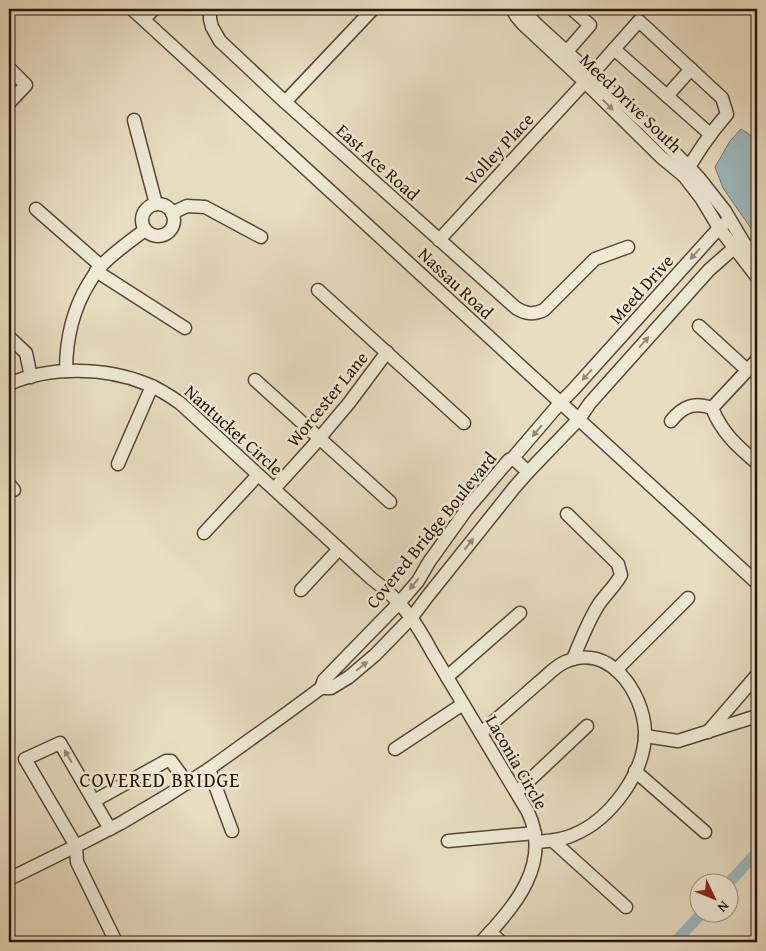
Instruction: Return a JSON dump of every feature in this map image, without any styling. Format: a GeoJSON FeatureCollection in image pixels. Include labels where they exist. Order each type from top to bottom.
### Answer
{"type":"FeatureCollection","features":[{"type":"Feature","properties":{"kind":"street","name":"Nassau Road"},"geometry":{"type":"LineString","coordinates":[[132,9],[757,583]]}},
{"type":"Feature","properties":{"kind":"street"},"geometry":{"type":"LineString","coordinates":[[144,19],[154,9]]}},
{"type":"Feature","properties":{"kind":"street","name":"East Ace Road"},"geometry":{"type":"LineString","coordinates":[[210,9],[212,27],[220,40],[285,102],[522,312],[529,314],[544,310],[595,259],[628,247]]}},
{"type":"Feature","properties":{"kind":"street"},"geometry":{"type":"LineString","coordinates":[[285,102],[373,9]]}},
{"type":"Feature","properties":{"kind":"street","name":"Meed Drive South"},"geometry":{"type":"LineString","coordinates":[[512,9],[522,24],[588,78],[661,157],[699,178],[730,220]]}},
{"type":"Feature","properties":{"kind":"street","name":"Meed Drive South"},"geometry":{"type":"LineString","coordinates":[[523,9],[563,56]]}},
{"type":"Feature","properties":{"kind":"street"},"geometry":{"type":"LineString","coordinates":[[563,56],[590,25],[572,9]]}},
{"type":"Feature","properties":{"kind":"street","name":"Volley Place"},"geometry":{"type":"LineString","coordinates":[[439,240],[639,21],[691,69]]}},
{"type":"Feature","properties":{"kind":"street"},"geometry":{"type":"LineString","coordinates":[[614,49],[710,134]]}},
{"type":"Feature","properties":{"kind":"street"},"geometry":{"type":"LineString","coordinates":[[9,68],[26,85],[9,103]]}},
{"type":"Feature","properties":{"kind":"street"},"geometry":{"type":"LineString","coordinates":[[667,96],[691,69],[722,98],[727,114],[710,134],[687,172]]}},
{"type":"Feature","properties":{"kind":"street"},"geometry":{"type":"LineString","coordinates":[[134,120],[156,204]]}},
{"type":"Feature","properties":{"kind":"street","name":"Meed Drive South"},"geometry":{"type":"LineString","coordinates":[[687,172],[719,228],[739,245]]}},
{"type":"Feature","properties":{"kind":"street"},"geometry":{"type":"LineString","coordinates":[[156,204],[166,206],[172,213],[174,223],[172,228],[159,236],[149,234],[142,225],[143,214],[146,209],[156,204]]}},
{"type":"Feature","properties":{"kind":"street"},"geometry":{"type":"LineString","coordinates":[[172,213],[187,206],[205,207],[262,238]]}},
{"type":"Feature","properties":{"kind":"street"},"geometry":{"type":"LineString","coordinates":[[36,209],[99,268],[185,328]]}},
{"type":"Feature","properties":{"kind":"street"},"geometry":{"type":"LineString","coordinates":[[730,220],[739,245],[757,277]]}},
{"type":"Feature","properties":{"kind":"street","name":"Meed Drive"},"geometry":{"type":"LineString","coordinates":[[513,458],[560,403],[574,390],[719,228],[730,220]]}},
{"type":"Feature","properties":{"kind":"street"},"geometry":{"type":"LineString","coordinates":[[66,371],[69,334],[75,311],[84,290],[99,268],[130,240],[145,230]]}},
{"type":"Feature","properties":{"kind":"street"},"geometry":{"type":"LineString","coordinates":[[739,245],[757,259]]}},
{"type":"Feature","properties":{"kind":"street"},"geometry":{"type":"LineString","coordinates":[[528,472],[578,419],[590,403],[709,270],[739,245]]}},
{"type":"Feature","properties":{"kind":"street"},"geometry":{"type":"LineString","coordinates":[[318,290],[464,423]]}},
{"type":"Feature","properties":{"kind":"street"},"geometry":{"type":"LineString","coordinates":[[699,326],[747,370]]}},
{"type":"Feature","properties":{"kind":"street"},"geometry":{"type":"LineString","coordinates":[[9,338],[26,353],[30,377]]}},
{"type":"Feature","properties":{"kind":"street","name":"Worcester Lane"},"geometry":{"type":"LineString","coordinates":[[274,489],[349,403],[387,352]]}},
{"type":"Feature","properties":{"kind":"street"},"geometry":{"type":"LineString","coordinates":[[712,408],[757,360]]}},
{"type":"Feature","properties":{"kind":"street","name":"Nantucket Circle"},"geometry":{"type":"LineString","coordinates":[[9,384],[30,377],[66,371],[90,371],[130,378],[164,392],[180,403],[398,603]]}},
{"type":"Feature","properties":{"kind":"street"},"geometry":{"type":"LineString","coordinates":[[254,380],[390,502]]}},
{"type":"Feature","properties":{"kind":"street"},"geometry":{"type":"LineString","coordinates":[[118,464],[152,386]]}},
{"type":"Feature","properties":{"kind":"street"},"geometry":{"type":"LineString","coordinates":[[671,421],[676,414],[690,406],[697,405],[712,408],[722,428],[731,440],[757,463]]}},
{"type":"Feature","properties":{"kind":"street","name":"Covered Bridge Boulevard"},"geometry":{"type":"LineString","coordinates":[[10,875],[110,829],[165,797],[209,770],[321,688],[324,680],[418,580],[467,509],[509,460],[513,458],[528,472],[412,617],[375,655],[349,676],[331,688],[321,688]]}},
{"type":"Feature","properties":{"kind":"street"},"geometry":{"type":"LineString","coordinates":[[204,533],[258,474]]}},
{"type":"Feature","properties":{"kind":"street"},"geometry":{"type":"LineString","coordinates":[[567,514],[618,564],[621,575],[586,626],[573,659]]}},
{"type":"Feature","properties":{"kind":"street"},"geometry":{"type":"LineString","coordinates":[[301,590],[339,549]]}},
{"type":"Feature","properties":{"kind":"street"},"geometry":{"type":"LineString","coordinates":[[616,670],[688,598]]}},
{"type":"Feature","properties":{"kind":"street","name":"Laconia Circle"},"geometry":{"type":"LineString","coordinates":[[398,603],[412,617],[421,631],[517,792],[534,827],[536,837],[535,858],[530,876],[513,906],[481,942]]}},
{"type":"Feature","properties":{"kind":"street"},"geometry":{"type":"LineString","coordinates":[[447,677],[520,613]]}},
{"type":"Feature","properties":{"kind":"street"},"geometry":{"type":"LineString","coordinates":[[448,841],[536,837],[553,841],[575,835],[589,828],[601,819],[629,784],[643,750],[644,719],[639,702],[630,686],[616,670],[598,660],[590,658],[573,659],[551,671],[481,733]]}},
{"type":"Feature","properties":{"kind":"street"},"geometry":{"type":"LineString","coordinates":[[708,732],[757,675]]}},
{"type":"Feature","properties":{"kind":"street"},"geometry":{"type":"LineString","coordinates":[[395,749],[463,704]]}},
{"type":"Feature","properties":{"kind":"street"},"geometry":{"type":"LineString","coordinates":[[644,736],[678,741],[757,716]]}},
{"type":"Feature","properties":{"kind":"street"},"geometry":{"type":"LineString","coordinates":[[517,792],[588,726]]}},
{"type":"Feature","properties":{"kind":"street"},"geometry":{"type":"LineString","coordinates":[[110,829],[60,743],[26,759],[76,846],[77,862],[115,940]]}},
{"type":"Feature","properties":{"kind":"street"},"geometry":{"type":"LineString","coordinates":[[94,801],[166,761],[171,761],[174,764],[187,783]]}},
{"type":"Feature","properties":{"kind":"street"},"geometry":{"type":"LineString","coordinates":[[209,770],[232,831]]}},
{"type":"Feature","properties":{"kind":"street"},"geometry":{"type":"LineString","coordinates":[[635,771],[705,832]]}},
{"type":"Feature","properties":{"kind":"street"},"geometry":{"type":"LineString","coordinates":[[553,841],[626,907]]}},
{"type":"Feature","properties":{"kind":"street"},"geometry":{"type":"LineString","coordinates":[[490,932],[501,942]]}},
{"type":"Feature","properties":{"kind":"water"},"geometry":{"type":"Polygon","coordinates":[[[741,129],[749,134],[757,144],[757,237],[723,188],[715,167],[730,141],[741,129]]]}},
{"type":"Feature","properties":{"kind":"waterway"},"geometry":{"type":"LineString","coordinates":[[737,874],[757,852]]}},
{"type":"Feature","properties":{"kind":"waterway"},"geometry":{"type":"LineString","coordinates":[[675,942],[692,924]]}},
{"type":"Feature","properties":{"kind":"district","name":"COVERED BRIDGE"},"geometry":{"type":"Point","coordinates":[160,779]}}]}
